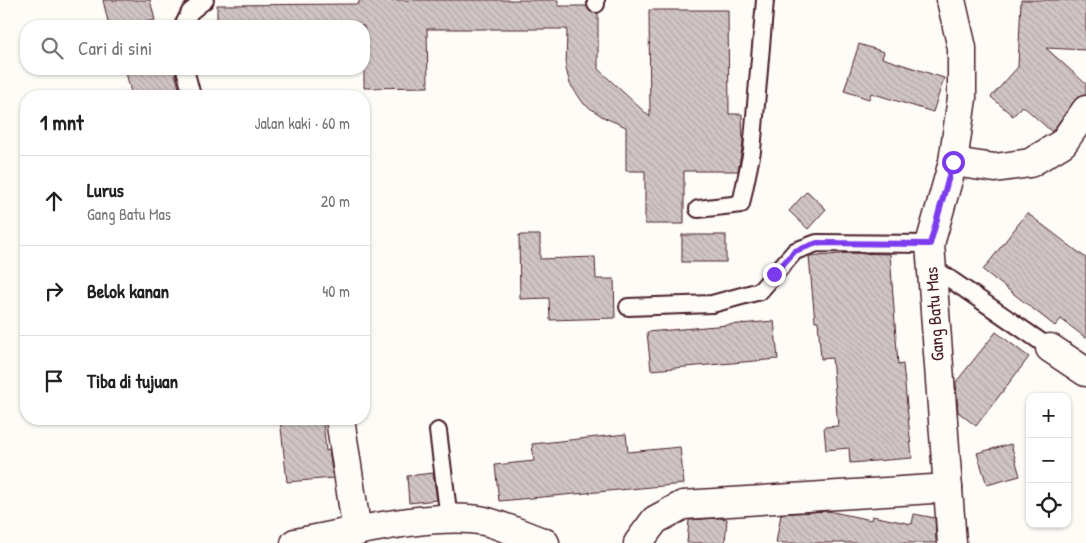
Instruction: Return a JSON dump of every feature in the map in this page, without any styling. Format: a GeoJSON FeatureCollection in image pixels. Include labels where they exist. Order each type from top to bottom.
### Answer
{"type":"FeatureCollection","features":[{"type":"Feature","properties":{"kind":"street","name":"Gang Batu Mas"},"geometry":{"type":"LineString","coordinates":[[951,0],[962,48],[962,98],[953,162],[930,255],[952,543]]}},
{"type":"Feature","properties":{"kind":"street"},"geometry":{"type":"LineString","coordinates":[[953,162],[996,168],[1030,163],[1063,143],[1086,110]]}},
{"type":"Feature","properties":{"kind":"street"},"geometry":{"type":"LineString","coordinates":[[1050,348],[1086,372]]}},
{"type":"Feature","properties":{"kind":"street"},"geometry":{"type":"LineString","coordinates":[[341,425],[358,532]]}},
{"type":"Feature","properties":{"kind":"street"},"geometry":{"type":"LineString","coordinates":[[638,543],[655,520],[683,505],[948,488]]}},
{"type":"Feature","properties":{"kind":"street"},"geometry":{"type":"LineString","coordinates":[[295,543],[449,519],[483,521],[545,543]]}},
{"type":"Feature","properties":{"kind":"lane"},"geometry":{"type":"LineString","coordinates":[[186,20],[190,12],[205,0]]}},
{"type":"Feature","properties":{"kind":"lane"},"geometry":{"type":"LineString","coordinates":[[698,209],[741,204],[752,151],[765,0]]}},
{"type":"Feature","properties":{"kind":"lane"},"geometry":{"type":"LineString","coordinates":[[187,75],[190,90]]}},
{"type":"Feature","properties":{"kind":"lane"},"geometry":{"type":"LineString","coordinates":[[628,307],[712,304],[760,291],[795,251],[817,243],[930,255],[1050,348]]}},
{"type":"Feature","properties":{"kind":"lane"},"geometry":{"type":"LineString","coordinates":[[438,431],[449,519]]}},
{"type":"Feature","properties":{"kind":"building"},"geometry":{"type":"Polygon","coordinates":[[[103,0],[150,0],[155,20],[108,20],[103,0]]]}},
{"type":"Feature","properties":{"kind":"building"},"geometry":{"type":"Polygon","coordinates":[[[359,0],[558,0],[558,6],[587,6],[591,12],[598,13],[598,69],[650,117],[649,10],[728,10],[729,114],[742,114],[743,143],[738,171],[684,171],[684,224],[645,224],[645,171],[626,171],[626,127],[603,117],[584,104],[570,84],[566,69],[567,29],[427,29],[428,87],[364,88],[364,75],[370,75],[370,20],[217,20],[217,5],[359,4],[359,0]]]}},
{"type":"Feature","properties":{"kind":"building"},"geometry":{"type":"Polygon","coordinates":[[[1021,0],[1086,0],[1086,50],[1046,48],[1086,84],[1086,95],[1074,101],[1052,132],[1023,106],[1013,116],[991,97],[1018,67],[1021,0]]]}},
{"type":"Feature","properties":{"kind":"building"},"geometry":{"type":"Polygon","coordinates":[[[859,44],[884,52],[882,58],[944,78],[933,112],[871,93],[869,99],[844,91],[859,44]]]}},
{"type":"Feature","properties":{"kind":"building"},"geometry":{"type":"Polygon","coordinates":[[[127,75],[176,75],[179,90],[130,90],[127,75]]]}},
{"type":"Feature","properties":{"kind":"building"},"geometry":{"type":"Polygon","coordinates":[[[807,191],[826,209],[808,229],[789,211],[807,191]]]}},
{"type":"Feature","properties":{"kind":"building"},"geometry":{"type":"Polygon","coordinates":[[[1027,213],[1086,258],[1086,338],[1061,319],[1055,326],[983,270],[1027,213]]]}},
{"type":"Feature","properties":{"kind":"building"},"geometry":{"type":"Polygon","coordinates":[[[519,235],[540,235],[540,259],[595,257],[596,279],[614,279],[615,318],[550,320],[549,298],[520,299],[519,235]]]}},
{"type":"Feature","properties":{"kind":"building"},"geometry":{"type":"Polygon","coordinates":[[[682,235],[726,235],[726,262],[682,262],[682,235]]]}},
{"type":"Feature","properties":{"kind":"building"},"geometry":{"type":"Polygon","coordinates":[[[849,253],[890,254],[898,365],[903,364],[912,458],[850,463],[849,448],[826,450],[824,427],[838,426],[832,358],[821,359],[818,321],[815,321],[809,257],[849,253]]]}},
{"type":"Feature","properties":{"kind":"building"},"geometry":{"type":"Polygon","coordinates":[[[774,321],[778,359],[651,370],[647,332],[774,321]]]}},
{"type":"Feature","properties":{"kind":"building"},"geometry":{"type":"Polygon","coordinates":[[[996,332],[1029,357],[976,426],[958,412],[956,382],[996,332]]]}},
{"type":"Feature","properties":{"kind":"building"},"geometry":{"type":"Polygon","coordinates":[[[281,425],[324,425],[326,451],[329,450],[333,478],[287,482],[281,425]]]}},
{"type":"Feature","properties":{"kind":"building"},"geometry":{"type":"Polygon","coordinates":[[[626,434],[628,452],[680,447],[684,484],[499,501],[495,465],[534,461],[532,444],[626,434]]]}},
{"type":"Feature","properties":{"kind":"building"},"geometry":{"type":"Polygon","coordinates":[[[1011,444],[1020,476],[987,485],[977,453],[1011,444]]]}},
{"type":"Feature","properties":{"kind":"building"},"geometry":{"type":"Polygon","coordinates":[[[433,473],[437,500],[409,503],[407,476],[433,473]]]}},
{"type":"Feature","properties":{"kind":"building"},"geometry":{"type":"Polygon","coordinates":[[[828,511],[871,520],[872,516],[912,524],[914,514],[935,518],[936,543],[776,543],[781,514],[828,511]]]}},
{"type":"Feature","properties":{"kind":"building"},"geometry":{"type":"Polygon","coordinates":[[[727,519],[725,543],[687,543],[689,520],[727,519]]]}},
{"type":"Feature","properties":{"kind":"route"},"geometry":{"type":"LineString","coordinates":[[774,274],[795,251],[817,243],[930,244],[953,162]]}}]}
